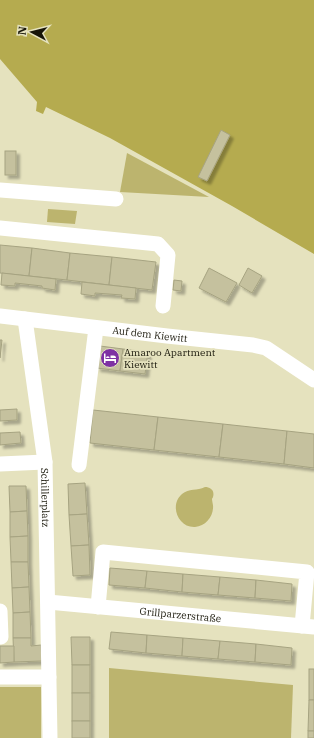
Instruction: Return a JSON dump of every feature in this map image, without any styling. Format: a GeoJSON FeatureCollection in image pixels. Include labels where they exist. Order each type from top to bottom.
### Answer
{"type":"FeatureCollection","features":[{"type":"Feature","properties":{"kind":"street"},"geometry":{"type":"LineString","coordinates":[[0,190],[116,199]]}},
{"type":"Feature","properties":{"kind":"street"},"geometry":{"type":"LineString","coordinates":[[0,228],[158,244],[168,255],[163,306]]}},
{"type":"Feature","properties":{"kind":"street","name":"Auf dem Kiewitt"},"geometry":{"type":"LineString","coordinates":[[0,316],[253,345],[266,348],[314,380]]}},
{"type":"Feature","properties":{"kind":"street","name":"Schillerplatz"},"geometry":{"type":"LineString","coordinates":[[25,319],[45,462],[50,738]]}},
{"type":"Feature","properties":{"kind":"street"},"geometry":{"type":"LineString","coordinates":[[79,465],[96,328]]}},
{"type":"Feature","properties":{"kind":"street"},"geometry":{"type":"LineString","coordinates":[[0,464],[45,462]]}},
{"type":"Feature","properties":{"kind":"street"},"geometry":{"type":"LineString","coordinates":[[98,607],[103,552],[307,572],[308,627]]}},
{"type":"Feature","properties":{"kind":"street","name":"Grillparzerstraße"},"geometry":{"type":"LineString","coordinates":[[48,602],[308,627]]}},
{"type":"Feature","properties":{"kind":"street"},"geometry":{"type":"LineString","coordinates":[[0,611],[0,637]]}},
{"type":"Feature","properties":{"kind":"street"},"geometry":{"type":"LineString","coordinates":[[0,677],[49,677]]}},
{"type":"Feature","properties":{"kind":"shaded area"},"geometry":{"type":"Polygon","coordinates":[[[0,0],[314,0],[314,254],[110,138],[46,107],[43,114],[36,111],[37,102],[0,59],[0,0]]]}},
{"type":"Feature","properties":{"kind":"shaded area"},"geometry":{"type":"Polygon","coordinates":[[[127,153],[209,197],[120,192],[127,153]]]}},
{"type":"Feature","properties":{"kind":"shaded area"},"geometry":{"type":"Polygon","coordinates":[[[48,209],[77,211],[75,224],[47,222],[48,209]]]}},
{"type":"Feature","properties":{"kind":"shaded area"},"geometry":{"type":"Polygon","coordinates":[[[205,487],[210,488],[213,491],[213,509],[211,517],[203,525],[195,527],[184,524],[177,515],[176,504],[178,499],[187,491],[205,487]]]}},
{"type":"Feature","properties":{"kind":"shaded area"},"geometry":{"type":"Polygon","coordinates":[[[109,668],[293,685],[291,738],[109,738],[109,668]]]}},
{"type":"Feature","properties":{"kind":"shaded area"},"geometry":{"type":"Polygon","coordinates":[[[0,687],[41,687],[41,738],[0,738],[0,687]]]}},
{"type":"Feature","properties":{"kind":"building"},"geometry":{"type":"Polygon","coordinates":[[[221,130],[230,135],[207,181],[198,177],[221,130]]]}},
{"type":"Feature","properties":{"kind":"building"},"geometry":{"type":"Polygon","coordinates":[[[5,151],[16,151],[16,175],[5,175],[5,151]]]}},
{"type":"Feature","properties":{"kind":"building"},"geometry":{"type":"Polygon","coordinates":[[[0,245],[32,248],[29,276],[0,273],[0,245]]]}},
{"type":"Feature","properties":{"kind":"building"},"geometry":{"type":"Polygon","coordinates":[[[32,248],[70,253],[67,280],[29,276],[32,248]]]}},
{"type":"Feature","properties":{"kind":"building"},"geometry":{"type":"Polygon","coordinates":[[[70,253],[112,257],[109,285],[67,280],[70,253]]]}},
{"type":"Feature","properties":{"kind":"building"},"geometry":{"type":"Polygon","coordinates":[[[112,257],[156,262],[152,290],[109,285],[112,257]]]}},
{"type":"Feature","properties":{"kind":"building"},"geometry":{"type":"Polygon","coordinates":[[[209,268],[237,283],[226,302],[199,288],[209,268]]]}},
{"type":"Feature","properties":{"kind":"building"},"geometry":{"type":"Polygon","coordinates":[[[248,268],[262,276],[252,293],[239,285],[248,268]]]}},
{"type":"Feature","properties":{"kind":"building"},"geometry":{"type":"Polygon","coordinates":[[[2,273],[56,279],[55,290],[42,288],[42,286],[15,283],[15,286],[1,285],[2,273]]]}},
{"type":"Feature","properties":{"kind":"building"},"geometry":{"type":"Polygon","coordinates":[[[174,280],[182,281],[181,291],[173,290],[174,280]]]}},
{"type":"Feature","properties":{"kind":"building"},"geometry":{"type":"Polygon","coordinates":[[[82,282],[136,288],[135,299],[121,298],[122,295],[95,293],[95,296],[81,294],[82,282]]]}},
{"type":"Feature","properties":{"kind":"building"},"geometry":{"type":"Polygon","coordinates":[[[0,340],[2,340],[0,358],[0,340]]]}},
{"type":"Feature","properties":{"kind":"building","name":"Amaroo Apartment Kiewitt"},"geometry":{"type":"Polygon","coordinates":[[[100,346],[123,349],[120,371],[97,368],[100,346]]]}},
{"type":"Feature","properties":{"kind":"building"},"geometry":{"type":"Polygon","coordinates":[[[123,349],[148,352],[145,374],[120,371],[123,349]]]}},
{"type":"Feature","properties":{"kind":"building"},"geometry":{"type":"Polygon","coordinates":[[[17,409],[17,420],[0,421],[0,410],[17,409]]]}},
{"type":"Feature","properties":{"kind":"building"},"geometry":{"type":"Polygon","coordinates":[[[93,410],[158,417],[154,450],[90,443],[93,410]]]}},
{"type":"Feature","properties":{"kind":"building"},"geometry":{"type":"Polygon","coordinates":[[[158,417],[223,424],[219,457],[154,450],[158,417]]]}},
{"type":"Feature","properties":{"kind":"building"},"geometry":{"type":"Polygon","coordinates":[[[223,424],[287,431],[284,464],[219,457],[223,424]]]}},
{"type":"Feature","properties":{"kind":"building"},"geometry":{"type":"Polygon","coordinates":[[[287,431],[314,434],[314,468],[284,464],[287,431]]]}},
{"type":"Feature","properties":{"kind":"building"},"geometry":{"type":"Polygon","coordinates":[[[20,432],[21,443],[0,445],[0,433],[20,432]]]}},
{"type":"Feature","properties":{"kind":"building"},"geometry":{"type":"Polygon","coordinates":[[[85,483],[87,514],[69,515],[68,484],[85,483]]]}},
{"type":"Feature","properties":{"kind":"building"},"geometry":{"type":"Polygon","coordinates":[[[9,486],[26,486],[27,511],[10,512],[9,486]]]}},
{"type":"Feature","properties":{"kind":"building"},"geometry":{"type":"Polygon","coordinates":[[[27,511],[28,536],[10,537],[10,512],[27,511]]]}},
{"type":"Feature","properties":{"kind":"building"},"geometry":{"type":"Polygon","coordinates":[[[87,514],[89,545],[71,546],[69,515],[87,514]]]}},
{"type":"Feature","properties":{"kind":"building"},"geometry":{"type":"Polygon","coordinates":[[[28,536],[28,562],[11,562],[10,537],[28,536]]]}},
{"type":"Feature","properties":{"kind":"building"},"geometry":{"type":"Polygon","coordinates":[[[89,545],[90,575],[73,576],[71,546],[89,545]]]}},
{"type":"Feature","properties":{"kind":"building"},"geometry":{"type":"Polygon","coordinates":[[[11,562],[28,562],[29,587],[12,588],[11,562]]]}},
{"type":"Feature","properties":{"kind":"building"},"geometry":{"type":"Polygon","coordinates":[[[110,568],[147,571],[145,588],[109,585],[110,568]]]}},
{"type":"Feature","properties":{"kind":"building"},"geometry":{"type":"Polygon","coordinates":[[[147,571],[183,574],[182,592],[145,588],[147,571]]]}},
{"type":"Feature","properties":{"kind":"building"},"geometry":{"type":"Polygon","coordinates":[[[183,574],[220,577],[218,595],[182,592],[183,574]]]}},
{"type":"Feature","properties":{"kind":"building"},"geometry":{"type":"Polygon","coordinates":[[[220,577],[256,580],[255,598],[218,595],[220,577]]]}},
{"type":"Feature","properties":{"kind":"building"},"geometry":{"type":"Polygon","coordinates":[[[256,580],[292,584],[291,601],[255,598],[256,580]]]}},
{"type":"Feature","properties":{"kind":"building"},"geometry":{"type":"Polygon","coordinates":[[[29,587],[30,612],[13,613],[12,588],[29,587]]]}},
{"type":"Feature","properties":{"kind":"building"},"geometry":{"type":"Polygon","coordinates":[[[30,612],[31,638],[13,638],[13,613],[30,612]]]}},
{"type":"Feature","properties":{"kind":"building"},"geometry":{"type":"Polygon","coordinates":[[[111,632],[147,635],[146,653],[109,649],[111,632]]]}},
{"type":"Feature","properties":{"kind":"building"},"geometry":{"type":"Polygon","coordinates":[[[147,635],[183,638],[182,656],[146,653],[147,635]]]}},
{"type":"Feature","properties":{"kind":"building"},"geometry":{"type":"Polygon","coordinates":[[[71,637],[90,637],[90,665],[72,665],[71,637]]]}},
{"type":"Feature","properties":{"kind":"building"},"geometry":{"type":"Polygon","coordinates":[[[13,638],[31,638],[31,646],[41,645],[42,661],[14,662],[13,638]]]}},
{"type":"Feature","properties":{"kind":"building"},"geometry":{"type":"Polygon","coordinates":[[[183,638],[220,641],[218,659],[182,656],[183,638]]]}},
{"type":"Feature","properties":{"kind":"building"},"geometry":{"type":"Polygon","coordinates":[[[220,641],[256,644],[255,662],[218,659],[220,641]]]}},
{"type":"Feature","properties":{"kind":"building"},"geometry":{"type":"Polygon","coordinates":[[[256,644],[292,648],[291,665],[255,662],[256,644]]]}},
{"type":"Feature","properties":{"kind":"building"},"geometry":{"type":"Polygon","coordinates":[[[0,646],[14,646],[14,662],[0,663],[0,646]]]}},
{"type":"Feature","properties":{"kind":"building"},"geometry":{"type":"Polygon","coordinates":[[[72,665],[90,665],[90,693],[72,693],[72,665]]]}},
{"type":"Feature","properties":{"kind":"building"},"geometry":{"type":"Polygon","coordinates":[[[309,669],[314,669],[314,700],[309,700],[309,669]]]}},
{"type":"Feature","properties":{"kind":"building"},"geometry":{"type":"Polygon","coordinates":[[[72,693],[90,693],[90,721],[72,721],[72,693]]]}},
{"type":"Feature","properties":{"kind":"building"},"geometry":{"type":"Polygon","coordinates":[[[309,700],[314,700],[314,731],[308,731],[309,700]]]}},
{"type":"Feature","properties":{"kind":"building"},"geometry":{"type":"Polygon","coordinates":[[[72,721],[90,721],[90,738],[72,738],[72,721]]]}},
{"type":"Feature","properties":{"kind":"building"},"geometry":{"type":"Polygon","coordinates":[[[308,731],[314,731],[314,738],[308,738],[308,731]]]}},
{"type":"Feature","properties":{"kind":"place","name":"Amaroo Apartment Kiewitt"},"geometry":{"type":"Point","coordinates":[110,358]}}]}
